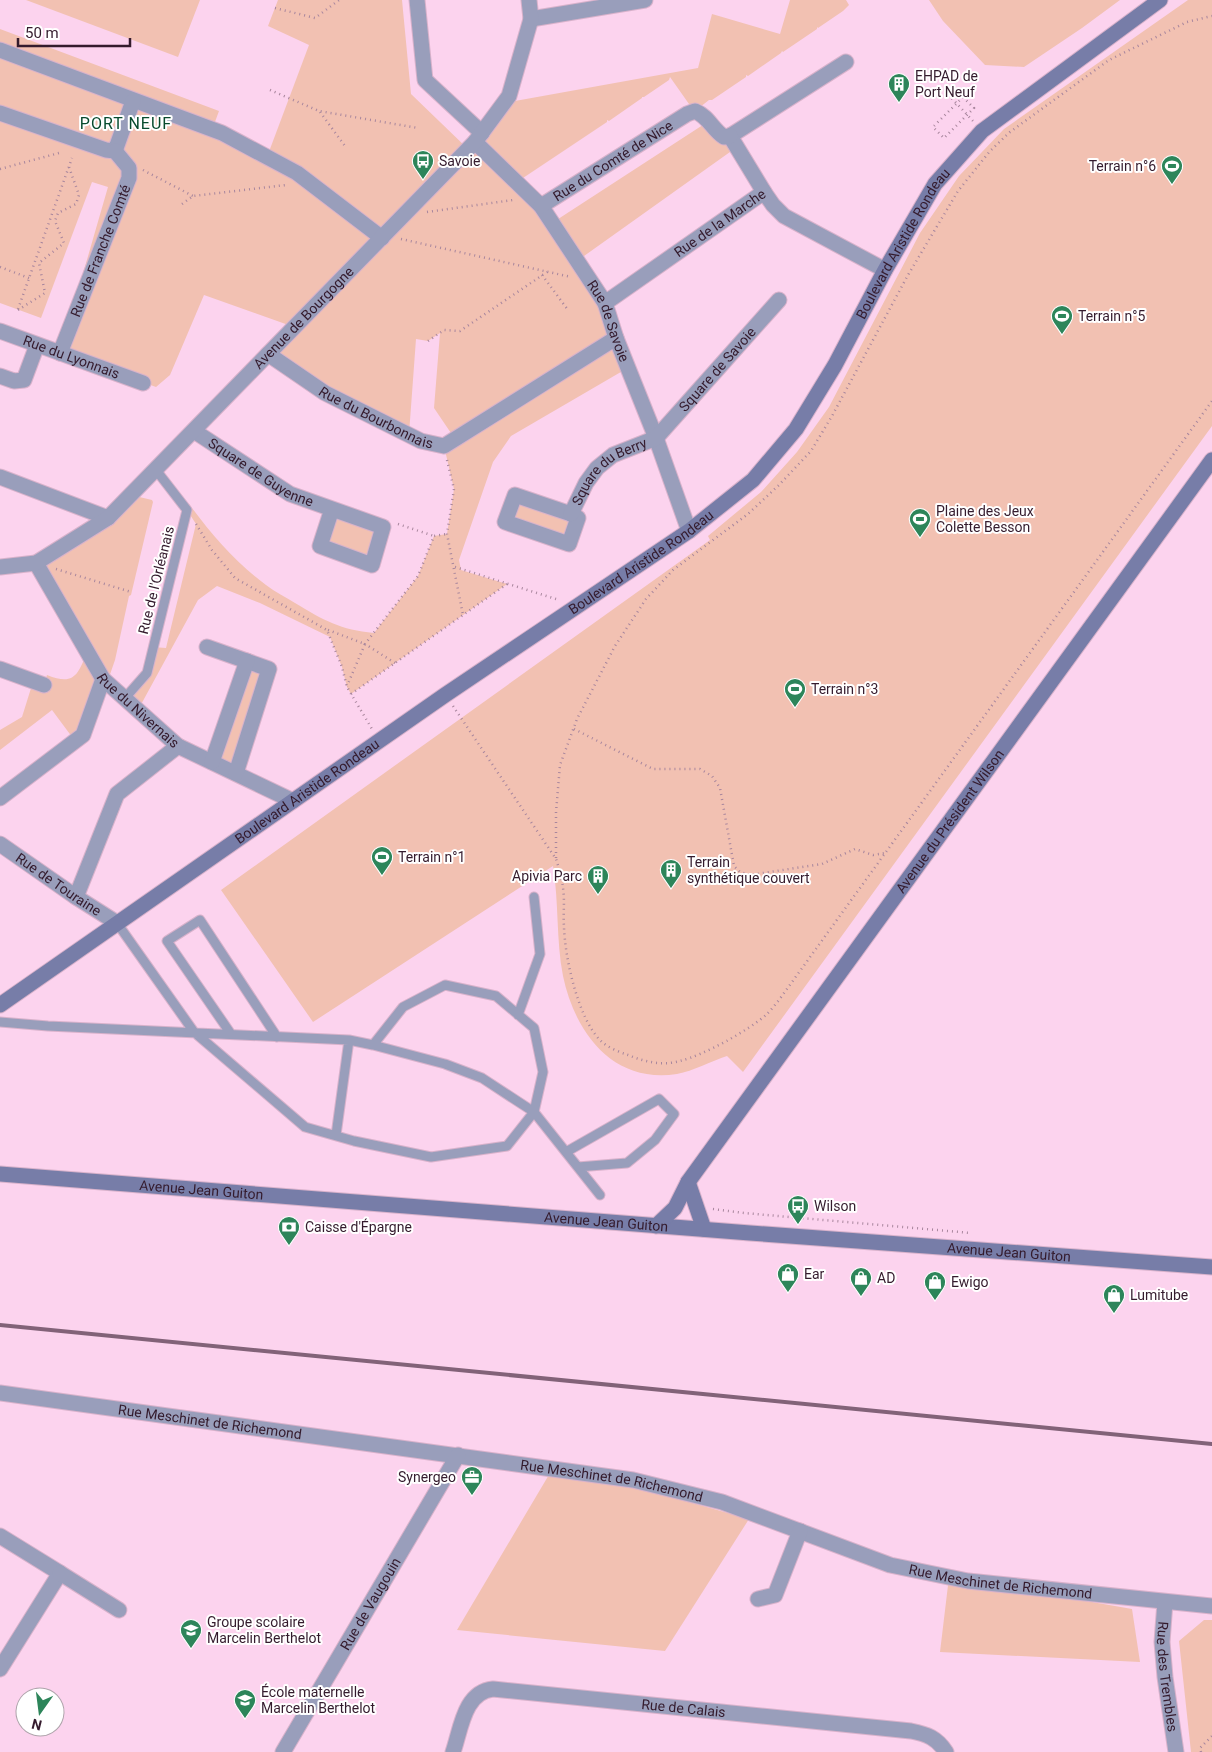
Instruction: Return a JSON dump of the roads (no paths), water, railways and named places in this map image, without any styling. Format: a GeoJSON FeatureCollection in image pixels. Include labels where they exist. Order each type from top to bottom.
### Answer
{"type":"FeatureCollection","features":[{"type":"Feature","properties":{"kind":"street","name":"Rue de Savoie"},"geometry":{"type":"LineString","coordinates":[[417,0],[425,80],[479,137],[536,202],[605,303],[616,338],[656,438],[689,531]]}},
{"type":"Feature","properties":{"kind":"street","name":"Avenue de Bourgogne"},"geometry":{"type":"LineString","coordinates":[[0,567],[36,563],[108,518],[479,137],[509,96],[531,19],[529,0]]}},
{"type":"Feature","properties":{"kind":"street"},"geometry":{"type":"LineString","coordinates":[[531,19],[645,0]]}},
{"type":"Feature","properties":{"kind":"street","name":"Boulevard Aristide Rondeau"},"geometry":{"type":"LineString","coordinates":[[0,1005],[445,695],[689,531],[753,480],[796,429],[835,365],[885,270],[935,184],[982,131],[1160,0]]}},
{"type":"Feature","properties":{"kind":"street"},"geometry":{"type":"LineString","coordinates":[[0,50],[222,134],[297,173],[383,236]]}},
{"type":"Feature","properties":{"kind":"street"},"geometry":{"type":"LineString","coordinates":[[764,192],[730,136],[846,62]]}},
{"type":"Feature","properties":{"kind":"street"},"geometry":{"type":"LineString","coordinates":[[0,114],[106,150],[115,150],[133,101]]}},
{"type":"Feature","properties":{"kind":"street","name":"Rue du Comté de Nice"},"geometry":{"type":"LineString","coordinates":[[536,202],[696,111],[705,115],[718,133],[724,137],[730,136]]}},
{"type":"Feature","properties":{"kind":"street","name":"Rue de Franche Comté"},"geometry":{"type":"LineString","coordinates":[[60,353],[126,183],[129,168],[115,150]]}},
{"type":"Feature","properties":{"kind":"street","name":"Rue de la Marche"},"geometry":{"type":"LineString","coordinates":[[605,303],[764,192],[784,216],[885,270]]}},
{"type":"Feature","properties":{"kind":"street","name":"Square de Savoie"},"geometry":{"type":"LineString","coordinates":[[656,438],[779,300]]}},
{"type":"Feature","properties":{"kind":"street","name":"Rue du Lyonnais"},"geometry":{"type":"LineString","coordinates":[[0,331],[143,382]]}},
{"type":"Feature","properties":{"kind":"street","name":"Rue du Bourbonnais"},"geometry":{"type":"LineString","coordinates":[[268,354],[324,393],[421,440],[444,446],[616,338]]}},
{"type":"Feature","properties":{"kind":"street"},"geometry":{"type":"LineString","coordinates":[[0,376],[14,381],[24,380],[37,344]]}},
{"type":"Feature","properties":{"kind":"street","name":"Square de Guyenne"},"geometry":{"type":"LineString","coordinates":[[194,430],[290,494],[383,527],[372,565],[320,546],[332,509]]}},
{"type":"Feature","properties":{"kind":"street","name":"Square du Berry"},"geometry":{"type":"LineString","coordinates":[[572,514],[586,483],[597,468],[613,455],[656,438]]}},
{"type":"Feature","properties":{"kind":"street","name":"Avenue du Président Wilson"},"geometry":{"type":"LineString","coordinates":[[656,1226],[675,1208],[688,1182],[1212,460]]}},
{"type":"Feature","properties":{"kind":"street"},"geometry":{"type":"LineString","coordinates":[[0,477],[108,518]]}},
{"type":"Feature","properties":{"kind":"street","name":"Square du Berry"},"geometry":{"type":"LineString","coordinates":[[514,495],[572,514],[578,518],[569,544],[505,522],[514,495]]}},
{"type":"Feature","properties":{"kind":"street","name":"Rue du Nivernais"},"geometry":{"type":"LineString","coordinates":[[36,563],[103,680],[178,746],[293,801]]}},
{"type":"Feature","properties":{"kind":"street"},"geometry":{"type":"LineString","coordinates":[[207,648],[269,669],[236,774]]}},
{"type":"Feature","properties":{"kind":"street"},"geometry":{"type":"LineString","coordinates":[[212,762],[247,661]]}},
{"type":"Feature","properties":{"kind":"street"},"geometry":{"type":"LineString","coordinates":[[0,669],[44,685]]}},
{"type":"Feature","properties":{"kind":"street"},"geometry":{"type":"LineString","coordinates":[[0,798],[83,735],[103,680]]}},
{"type":"Feature","properties":{"kind":"street"},"geometry":{"type":"LineString","coordinates":[[76,897],[117,794],[178,746]]}},
{"type":"Feature","properties":{"kind":"street","name":"Rue de Touraine"},"geometry":{"type":"LineString","coordinates":[[0,844],[117,923]]}},
{"type":"Feature","properties":{"kind":"street","name":"Avenue Jean Guiton"},"geometry":{"type":"LineString","coordinates":[[0,1174],[656,1226],[1212,1266]]}},
{"type":"Feature","properties":{"kind":"street"},"geometry":{"type":"LineString","coordinates":[[688,1182],[704,1229]]}},
{"type":"Feature","properties":{"kind":"street","name":"Rue Meschinet de Richemond"},"geometry":{"type":"LineString","coordinates":[[0,1393],[633,1480],[722,1502],[890,1565],[968,1581],[1212,1606]]}},
{"type":"Feature","properties":{"kind":"street","name":"Rue de Vaugouin"},"geometry":{"type":"LineString","coordinates":[[283,1752],[458,1456]]}},
{"type":"Feature","properties":{"kind":"street"},"geometry":{"type":"LineString","coordinates":[[758,1599],[774,1595],[800,1531]]}},
{"type":"Feature","properties":{"kind":"street"},"geometry":{"type":"LineString","coordinates":[[0,1536],[119,1610]]}},
{"type":"Feature","properties":{"kind":"street"},"geometry":{"type":"LineString","coordinates":[[0,1669],[60,1573]]}},
{"type":"Feature","properties":{"kind":"street","name":"Rue des Trembles"},"geometry":{"type":"LineString","coordinates":[[1165,1602],[1162,1642],[1176,1752]]}},
{"type":"Feature","properties":{"kind":"street","name":"Rue de Calais"},"geometry":{"type":"LineString","coordinates":[[453,1752],[472,1699],[478,1693],[493,1689],[911,1731],[931,1736],[939,1742],[946,1752]]}},
{"type":"Feature","properties":{"kind":"lane","name":"Rue de l'Orléanais"},"geometry":{"type":"LineString","coordinates":[[125,698],[147,673],[187,510],[156,470]]}},
{"type":"Feature","properties":{"kind":"lane"},"geometry":{"type":"LineString","coordinates":[[518,1015],[540,954],[534,897]]}},
{"type":"Feature","properties":{"kind":"lane"},"geometry":{"type":"LineString","coordinates":[[231,1034],[167,941],[200,920],[277,1037]]}},
{"type":"Feature","properties":{"kind":"lane"},"geometry":{"type":"LineString","coordinates":[[117,923],[194,1032],[306,1127],[354,1141],[431,1156],[507,1146],[534,1112],[543,1072],[534,1028],[496,996],[445,985],[403,1006],[373,1045]]}},
{"type":"Feature","properties":{"kind":"lane"},"geometry":{"type":"LineString","coordinates":[[0,1022],[48,1026],[349,1040],[445,1064],[482,1078],[534,1112],[600,1194]]}},
{"type":"Feature","properties":{"kind":"lane"},"geometry":{"type":"LineString","coordinates":[[336,1136],[349,1040]]}},
{"type":"Feature","properties":{"kind":"lane"},"geometry":{"type":"LineString","coordinates":[[566,1152],[659,1100],[674,1114],[655,1140],[627,1163],[578,1167]]}},
{"type":"Feature","properties":{"kind":"railway"},"geometry":{"type":"LineString","coordinates":[[0,1325],[1212,1444]]}},
{"type":"Feature","properties":{"kind":"place","name":"EHPAD de Port Neuf"},"geometry":{"type":"Point","coordinates":[899,103]}},
{"type":"Feature","properties":{"kind":"place","name":"Savoie"},"geometry":{"type":"Point","coordinates":[423,180]}},
{"type":"Feature","properties":{"kind":"place","name":"Terrain n°6"},"geometry":{"type":"Point","coordinates":[1172,185]}},
{"type":"Feature","properties":{"kind":"place","name":"Terrain n°5"},"geometry":{"type":"Point","coordinates":[1062,335]}},
{"type":"Feature","properties":{"kind":"place","name":"Plaine des Jeux Colette Besson"},"geometry":{"type":"Point","coordinates":[920,538]}},
{"type":"Feature","properties":{"kind":"place","name":"Terrain n°3"},"geometry":{"type":"Point","coordinates":[795,708]}},
{"type":"Feature","properties":{"kind":"place","name":"Terrain n°1"},"geometry":{"type":"Point","coordinates":[382,876]}},
{"type":"Feature","properties":{"kind":"place","name":"Terrain synthétique couvert"},"geometry":{"type":"Point","coordinates":[671,889]}},
{"type":"Feature","properties":{"kind":"place","name":"Apivia Parc"},"geometry":{"type":"Point","coordinates":[598,895]}},
{"type":"Feature","properties":{"kind":"place","name":"Wilson"},"geometry":{"type":"Point","coordinates":[798,1225]}},
{"type":"Feature","properties":{"kind":"place","name":"Caisse d'Épargne"},"geometry":{"type":"Point","coordinates":[289,1246]}},
{"type":"Feature","properties":{"kind":"place","name":"Ear"},"geometry":{"type":"Point","coordinates":[788,1293]}},
{"type":"Feature","properties":{"kind":"place","name":"AD"},"geometry":{"type":"Point","coordinates":[861,1297]}},
{"type":"Feature","properties":{"kind":"place","name":"Ewigo"},"geometry":{"type":"Point","coordinates":[935,1301]}},
{"type":"Feature","properties":{"kind":"place","name":"Lumitube"},"geometry":{"type":"Point","coordinates":[1114,1314]}},
{"type":"Feature","properties":{"kind":"place","name":"Synergeo"},"geometry":{"type":"Point","coordinates":[472,1496]}},
{"type":"Feature","properties":{"kind":"place","name":"Groupe scolaire Marcelin Berthelot"},"geometry":{"type":"Point","coordinates":[191,1649]}},
{"type":"Feature","properties":{"kind":"place","name":"École maternelle Marcelin Berthelot"},"geometry":{"type":"Point","coordinates":[245,1719]}},
{"type":"Feature","properties":{"kind":"district","name":"PORT NEUF"},"geometry":{"type":"Point","coordinates":[126,123]}}]}
